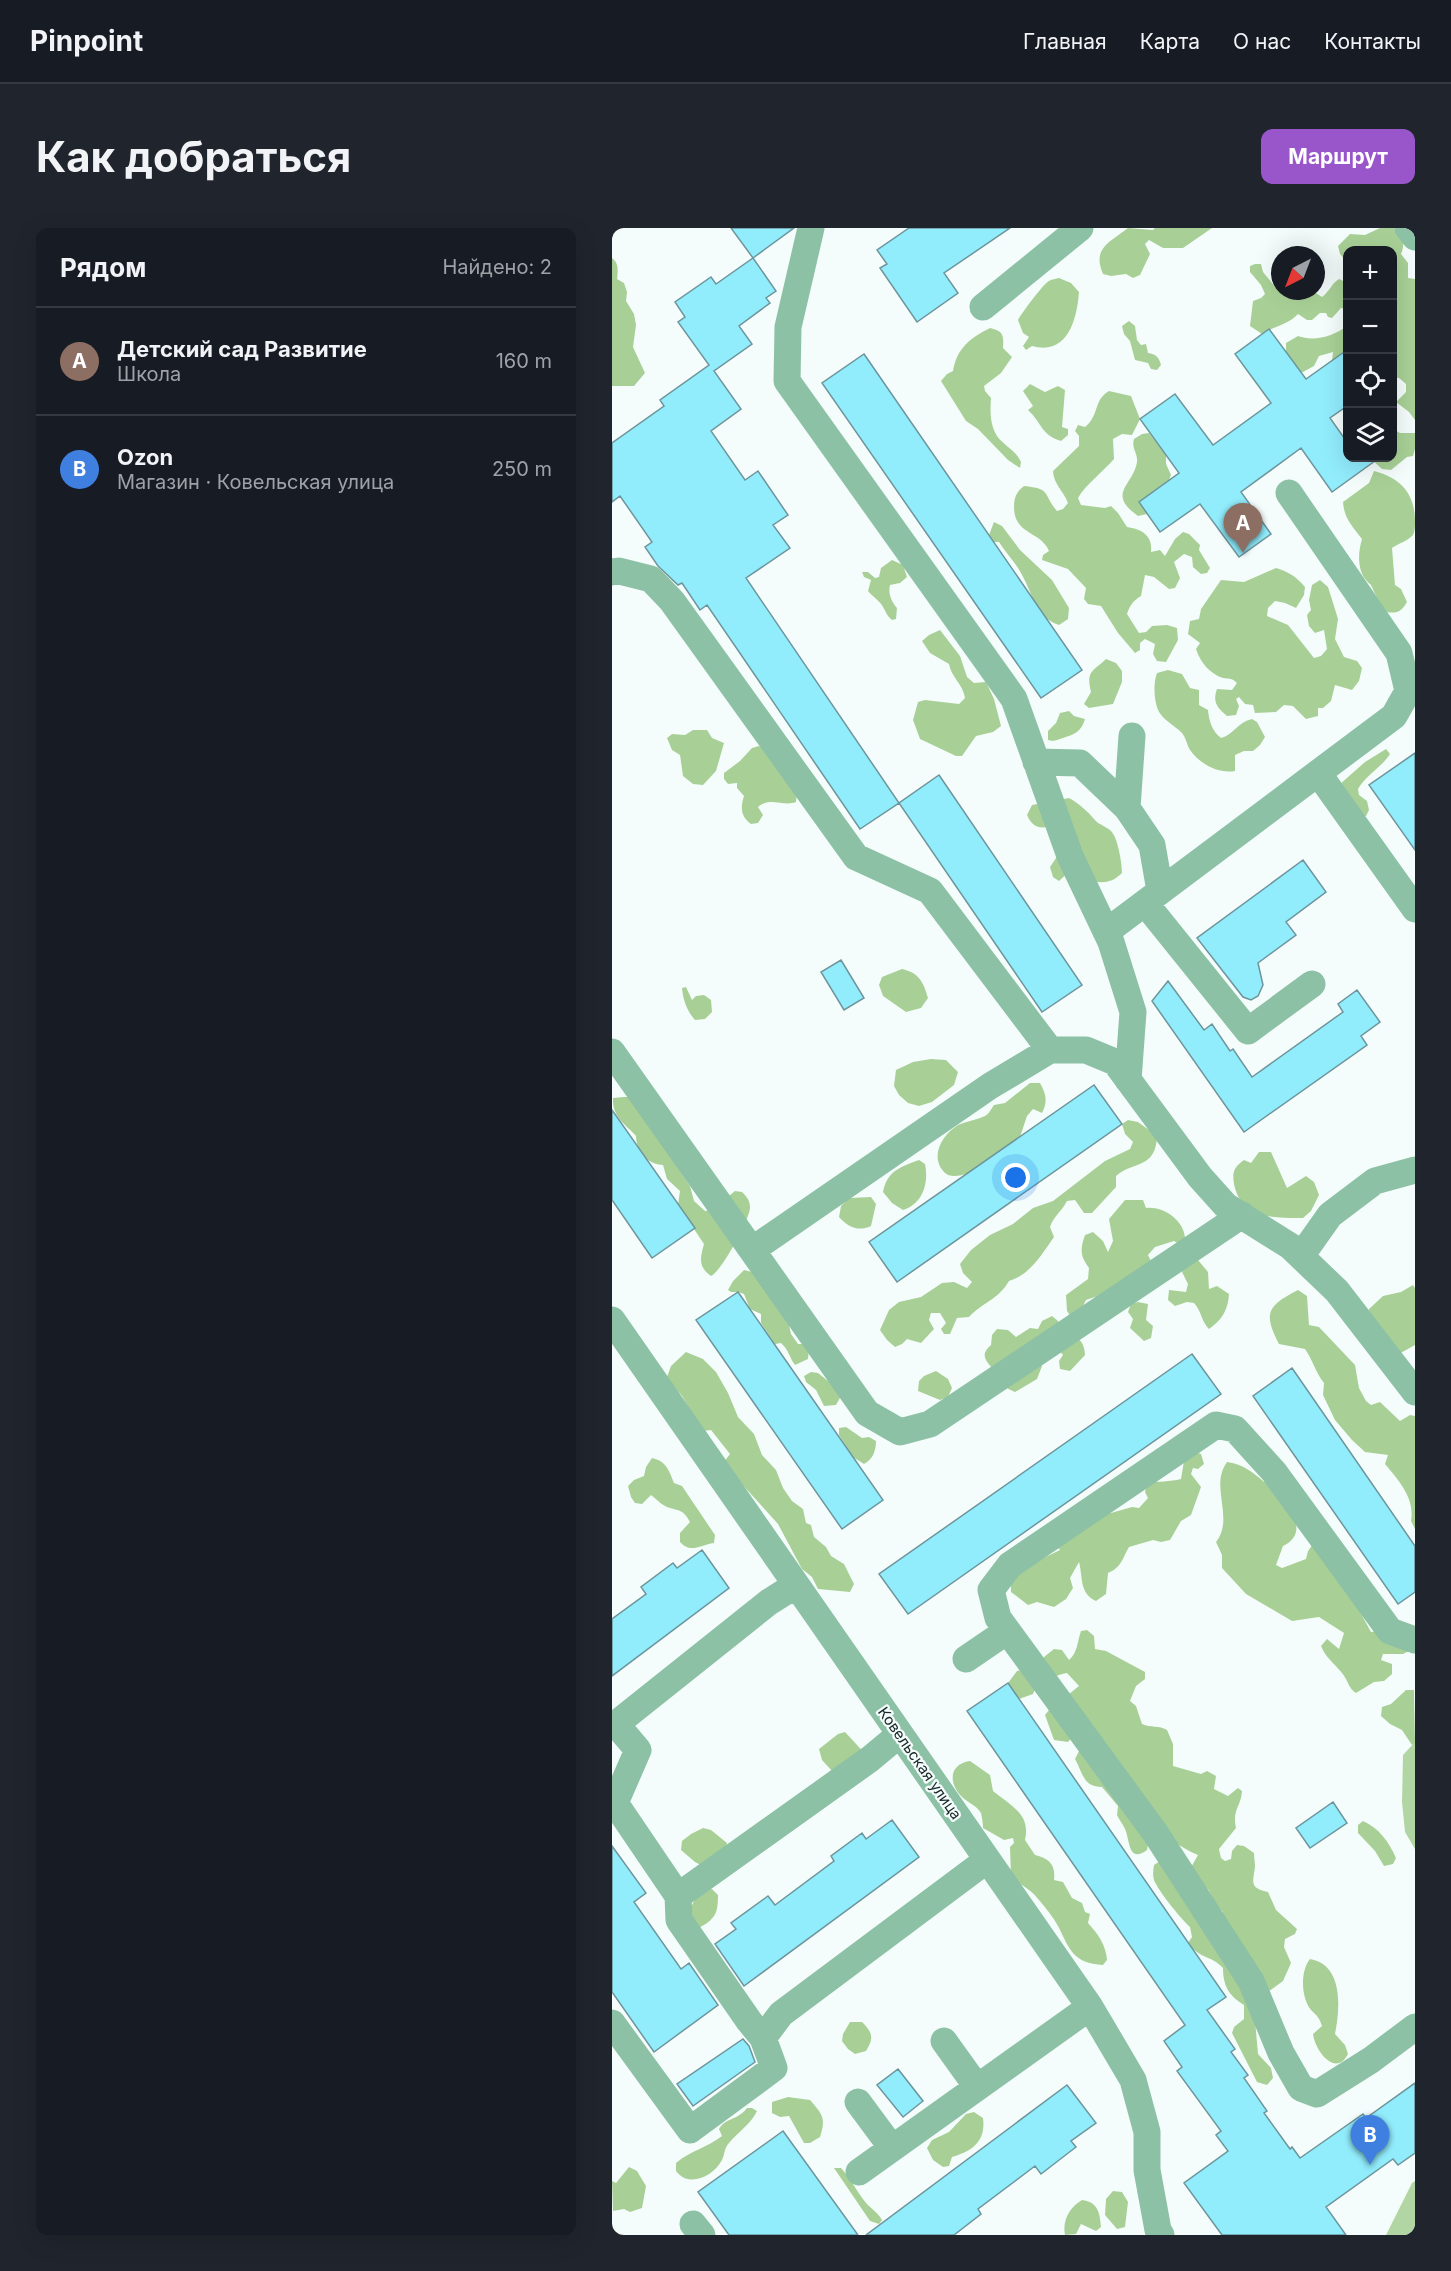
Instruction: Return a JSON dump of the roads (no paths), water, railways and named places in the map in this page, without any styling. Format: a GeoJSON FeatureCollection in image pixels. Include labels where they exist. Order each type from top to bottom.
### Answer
{"type":"FeatureCollection","features":[{"type":"Feature","properties":{"kind":"street"},"geometry":{"type":"LineString","coordinates":[[811,228],[788,327],[787,381],[1014,699],[1070,856],[1106,932],[1133,1012],[1128,1080]]}},
{"type":"Feature","properties":{"kind":"street"},"geometry":{"type":"LineString","coordinates":[[983,306],[1080,228]]}},
{"type":"Feature","properties":{"kind":"street"},"geometry":{"type":"LineString","coordinates":[[1408,228],[1415,237]]}},
{"type":"Feature","properties":{"kind":"street"},"geometry":{"type":"LineString","coordinates":[[1106,932],[1394,716],[1408,691],[1399,653],[1288,493]]}},
{"type":"Feature","properties":{"kind":"street"},"geometry":{"type":"LineString","coordinates":[[612,572],[619,571],[651,579],[672,601],[856,857],[930,891],[1050,1050]]}},
{"type":"Feature","properties":{"kind":"street"},"geometry":{"type":"LineString","coordinates":[[1127,808],[1132,736]]}},
{"type":"Feature","properties":{"kind":"street"},"geometry":{"type":"LineString","coordinates":[[1036,762],[1080,763],[1127,808],[1152,845],[1152,897],[1248,1031],[1312,984]]}},
{"type":"Feature","properties":{"kind":"street"},"geometry":{"type":"LineString","coordinates":[[1318,773],[1415,909]]}},
{"type":"Feature","properties":{"kind":"street"},"geometry":{"type":"LineString","coordinates":[[752,1250],[982,1091],[1050,1050],[1086,1050],[1115,1062],[1200,1177],[1226,1206],[1290,1246],[1337,1291],[1415,1392]]}},
{"type":"Feature","properties":{"kind":"street"},"geometry":{"type":"LineString","coordinates":[[612,1052],[867,1413],[900,1431],[930,1424],[1242,1215]]}},
{"type":"Feature","properties":{"kind":"street"},"geometry":{"type":"LineString","coordinates":[[1301,1256],[1330,1215],[1375,1181],[1415,1170]]}},
{"type":"Feature","properties":{"kind":"street","name":"Ковельская улица"},"geometry":{"type":"LineString","coordinates":[[612,1320],[1090,2007],[1133,2080],[1147,2132],[1152,2230]]}},
{"type":"Feature","properties":{"kind":"street"},"geometry":{"type":"LineString","coordinates":[[1415,1640],[1390,1631],[1274,1472],[1235,1429],[1216,1425],[1010,1565],[991,1590],[998,1618],[1156,1834],[1251,1981],[1281,2052],[1301,2088],[1317,2094],[1371,2060],[1415,2026]]}},
{"type":"Feature","properties":{"kind":"street"},"geometry":{"type":"LineString","coordinates":[[612,2023],[690,2130],[774,2068],[763,2038],[749,2022],[679,1920],[678,1896],[615,1803],[638,1750],[616,1725],[769,1602],[796,1585]]}},
{"type":"Feature","properties":{"kind":"street"},"geometry":{"type":"LineString","coordinates":[[966,1659],[1007,1631]]}},
{"type":"Feature","properties":{"kind":"street"},"geometry":{"type":"LineString","coordinates":[[678,1896],[870,1759],[900,1734]]}},
{"type":"Feature","properties":{"kind":"street"},"geometry":{"type":"LineString","coordinates":[[763,2038],[781,2014],[987,1860]]}},
{"type":"Feature","properties":{"kind":"street"},"geometry":{"type":"LineString","coordinates":[[859,2172],[1090,2007]]}},
{"type":"Feature","properties":{"kind":"street"},"geometry":{"type":"LineString","coordinates":[[944,2041],[977,2087]]}},
{"type":"Feature","properties":{"kind":"street"},"geometry":{"type":"LineString","coordinates":[[858,2102],[892,2148]]}},
{"type":"Feature","properties":{"kind":"place","name":"Детский сад Развитие"},"geometry":{"type":"Point","coordinates":[1243,553]}},
{"type":"Feature","properties":{"kind":"place","name":"Ozon"},"geometry":{"type":"Point","coordinates":[1370,2165]}}]}
